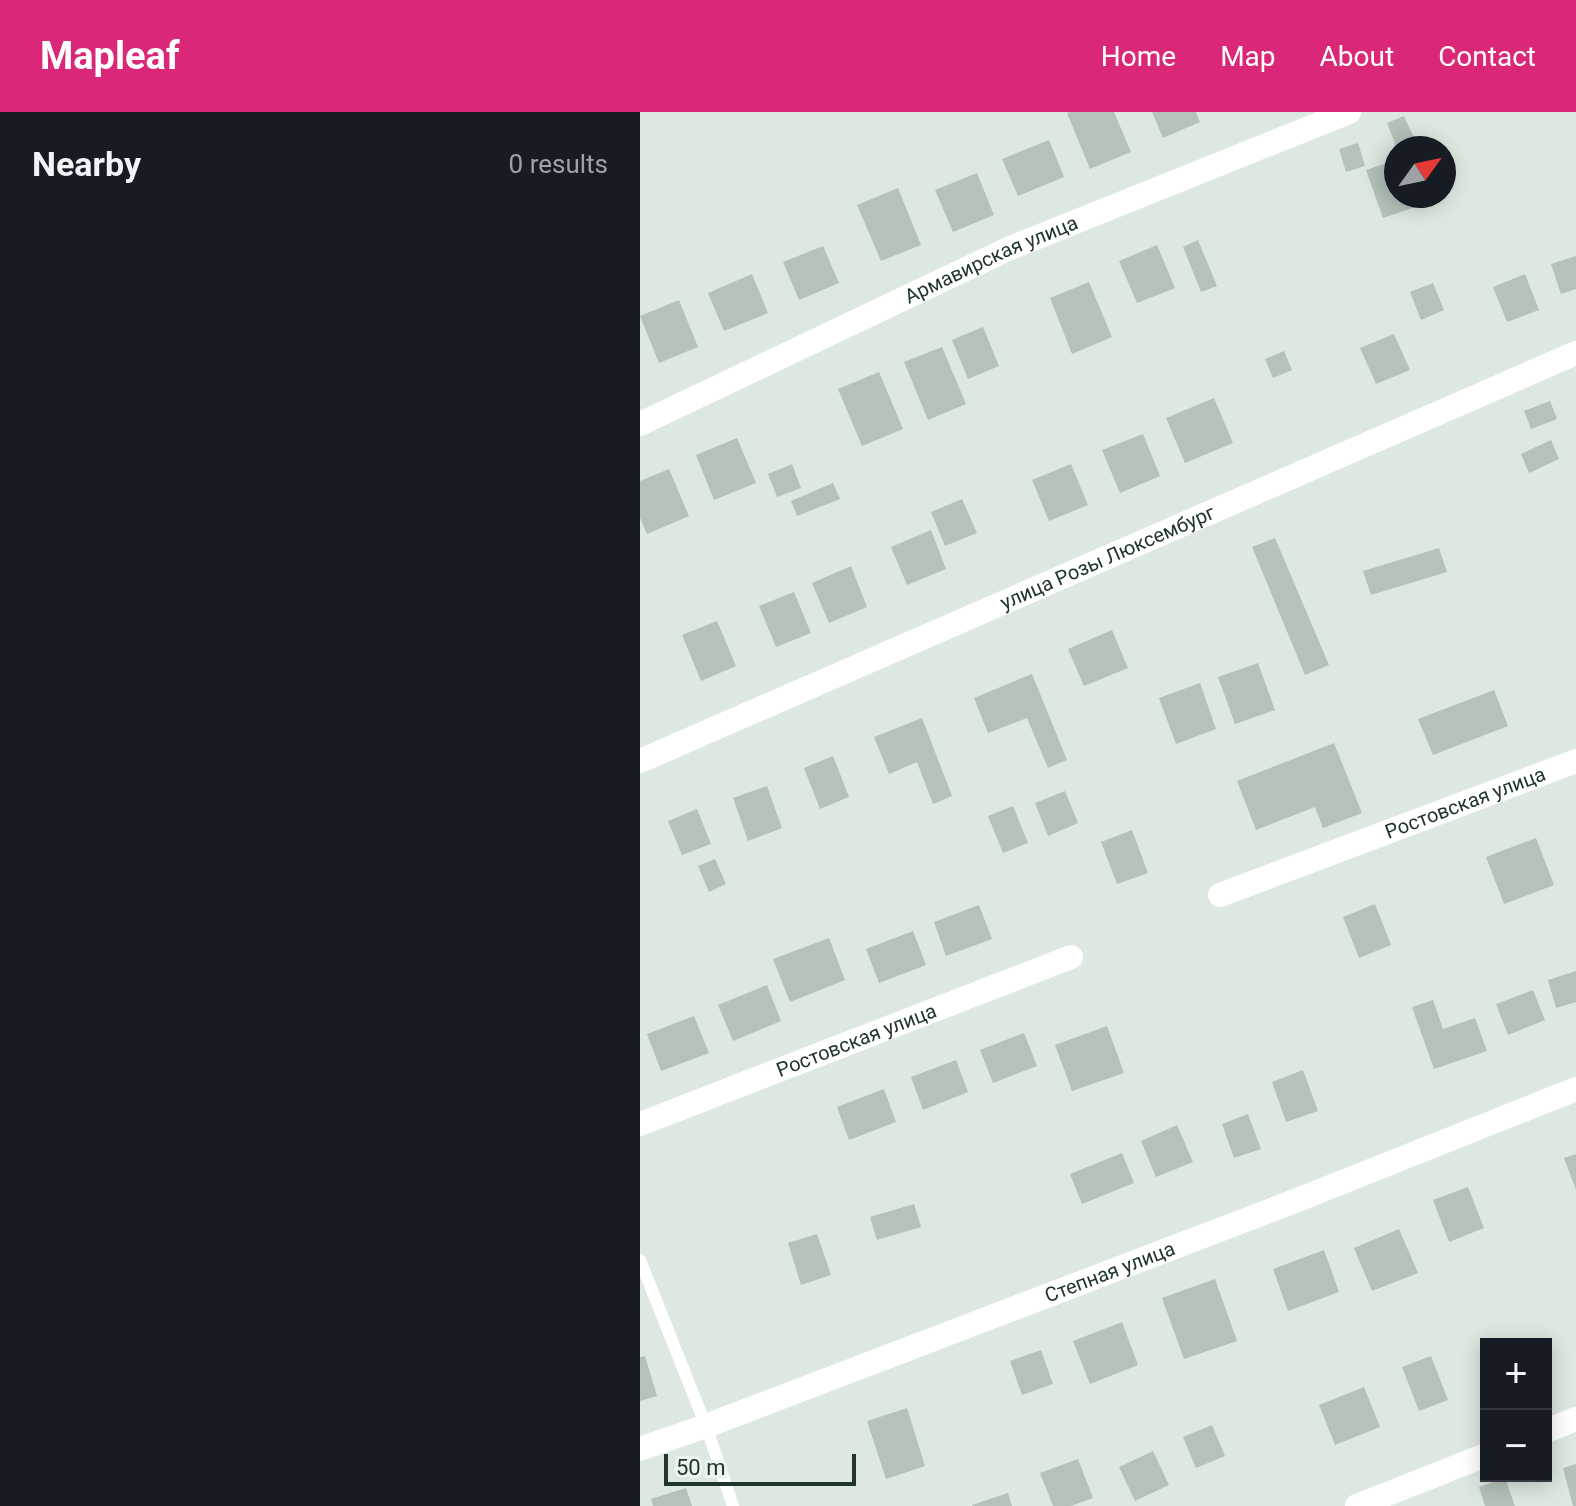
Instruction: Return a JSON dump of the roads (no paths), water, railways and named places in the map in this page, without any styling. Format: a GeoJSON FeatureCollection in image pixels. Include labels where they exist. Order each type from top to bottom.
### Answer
{"type":"FeatureCollection","features":[{"type":"Feature","properties":{"kind":"street","name":"Армавирская улица"},"geometry":{"type":"LineString","coordinates":[[640,424],[1008,249],[1349,112]]}},
{"type":"Feature","properties":{"kind":"street","name":"улица Розы Люксембург"},"geometry":{"type":"LineString","coordinates":[[640,761],[1576,353]]}},
{"type":"Feature","properties":{"kind":"street","name":"Ростовская улица"},"geometry":{"type":"LineString","coordinates":[[1220,895],[1576,761]]}},
{"type":"Feature","properties":{"kind":"street","name":"Ростовская улица"},"geometry":{"type":"LineString","coordinates":[[640,1124],[1071,957]]}},
{"type":"Feature","properties":{"kind":"street","name":"Степная улица"},"geometry":{"type":"LineString","coordinates":[[640,1449],[1295,1201],[1576,1089]]}},
{"type":"Feature","properties":{"kind":"street"},"geometry":{"type":"LineString","coordinates":[[1552,1429],[1576,1419]]}},
{"type":"Feature","properties":{"kind":"street"},"geometry":{"type":"LineString","coordinates":[[1357,1506],[1480,1457]]}},
{"type":"Feature","properties":{"kind":"lane"},"geometry":{"type":"LineString","coordinates":[[640,1260],[706,1426],[733,1506]]}}]}
